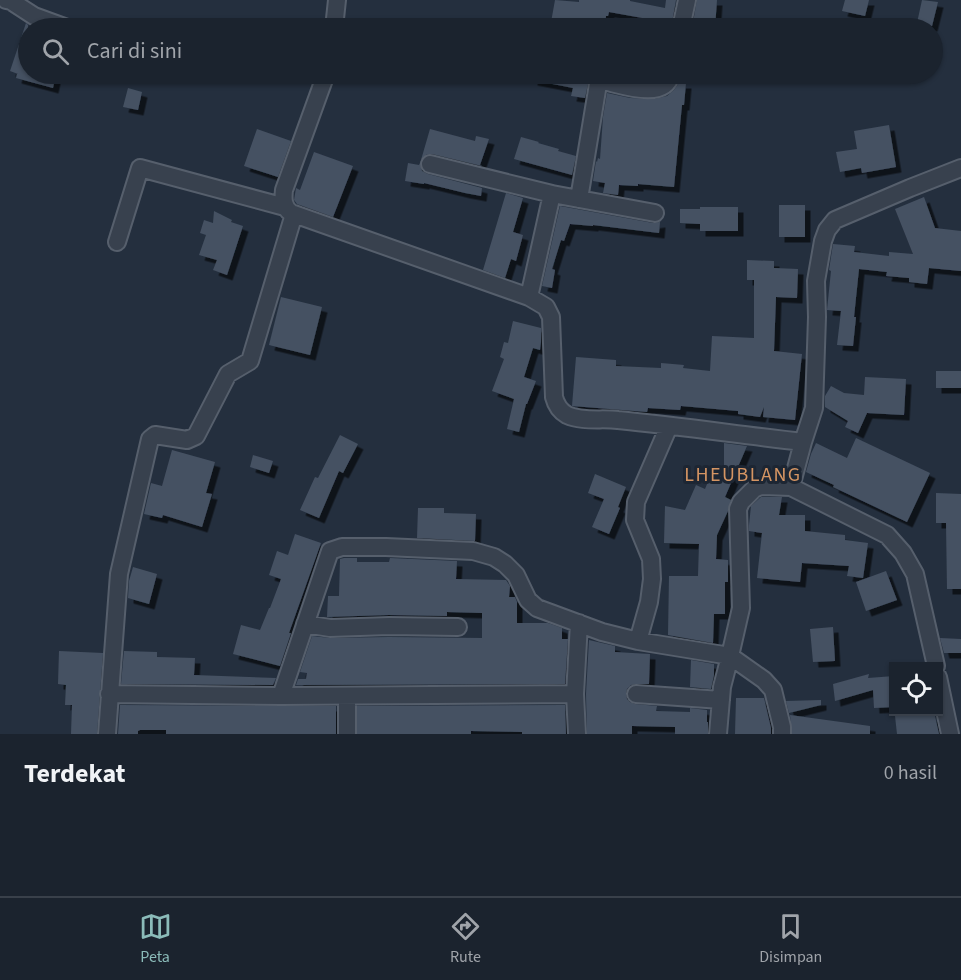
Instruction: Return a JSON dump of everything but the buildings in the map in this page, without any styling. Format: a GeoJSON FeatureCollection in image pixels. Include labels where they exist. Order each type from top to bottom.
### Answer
{"type":"FeatureCollection","features":[{"type":"Feature","properties":{"kind":"street"},"geometry":{"type":"LineString","coordinates":[[6,0],[40,18]]}},
{"type":"Feature","properties":{"kind":"street"},"geometry":{"type":"LineString","coordinates":[[335,18],[337,0]]}},
{"type":"Feature","properties":{"kind":"street"},"geometry":{"type":"LineString","coordinates":[[683,18],[687,0]]}},
{"type":"Feature","properties":{"kind":"street"},"geometry":{"type":"LineString","coordinates":[[107,734],[119,574],[150,439],[154,435],[187,440],[196,436],[228,374],[250,361],[289,210],[284,195],[285,190],[322,84]]}},
{"type":"Feature","properties":{"kind":"street"},"geometry":{"type":"LineString","coordinates":[[579,199],[598,84]]}},
{"type":"Feature","properties":{"kind":"street"},"geometry":{"type":"LineString","coordinates":[[618,84],[647,90],[660,88],[664,84]]}},
{"type":"Feature","properties":{"kind":"street"},"geometry":{"type":"LineString","coordinates":[[430,164],[552,194],[654,213]]}},
{"type":"Feature","properties":{"kind":"street"},"geometry":{"type":"LineString","coordinates":[[117,242],[140,168],[289,210],[357,237],[529,297],[546,307],[551,317],[554,397],[561,411],[568,415],[577,418],[616,419],[803,442]]}},
{"type":"Feature","properties":{"kind":"street"},"geometry":{"type":"LineString","coordinates":[[791,487],[814,408],[816,281],[827,230],[835,220],[961,168]]}},
{"type":"Feature","properties":{"kind":"street"},"geometry":{"type":"LineString","coordinates":[[529,297],[552,194]]}},
{"type":"Feature","properties":{"kind":"street"},"geometry":{"type":"LineString","coordinates":[[638,641],[649,602],[652,579],[651,559],[636,520],[636,502],[669,426]]}},
{"type":"Feature","properties":{"kind":"street"},"geometry":{"type":"LineString","coordinates":[[718,734],[721,700],[741,608],[738,508],[753,489],[758,487],[791,487],[887,535],[903,553],[915,574],[935,662]]}},
{"type":"Feature","properties":{"kind":"street"},"geometry":{"type":"LineString","coordinates":[[280,696],[330,551],[342,547],[473,551],[494,557],[505,564],[516,575],[528,600],[537,608],[602,632],[638,641],[730,656],[774,690],[782,734]]}},
{"type":"Feature","properties":{"kind":"street"},"geometry":{"type":"LineString","coordinates":[[577,734],[575,694],[579,623]]}},
{"type":"Feature","properties":{"kind":"street"},"geometry":{"type":"LineString","coordinates":[[305,624],[330,628],[458,627]]}},
{"type":"Feature","properties":{"kind":"street"},"geometry":{"type":"LineString","coordinates":[[109,694],[280,696],[575,694]]}},
{"type":"Feature","properties":{"kind":"street"},"geometry":{"type":"LineString","coordinates":[[636,694],[721,700]]}},
{"type":"Feature","properties":{"kind":"street"},"geometry":{"type":"LineString","coordinates":[[347,734],[348,696]]}},
{"type":"Feature","properties":{"kind":"street"},"geometry":{"type":"LineString","coordinates":[[943,698],[950,734]]}},
{"type":"Feature","properties":{"kind":"district","name":"LHEUBLANG"},"geometry":{"type":"Point","coordinates":[743,475]}}]}
